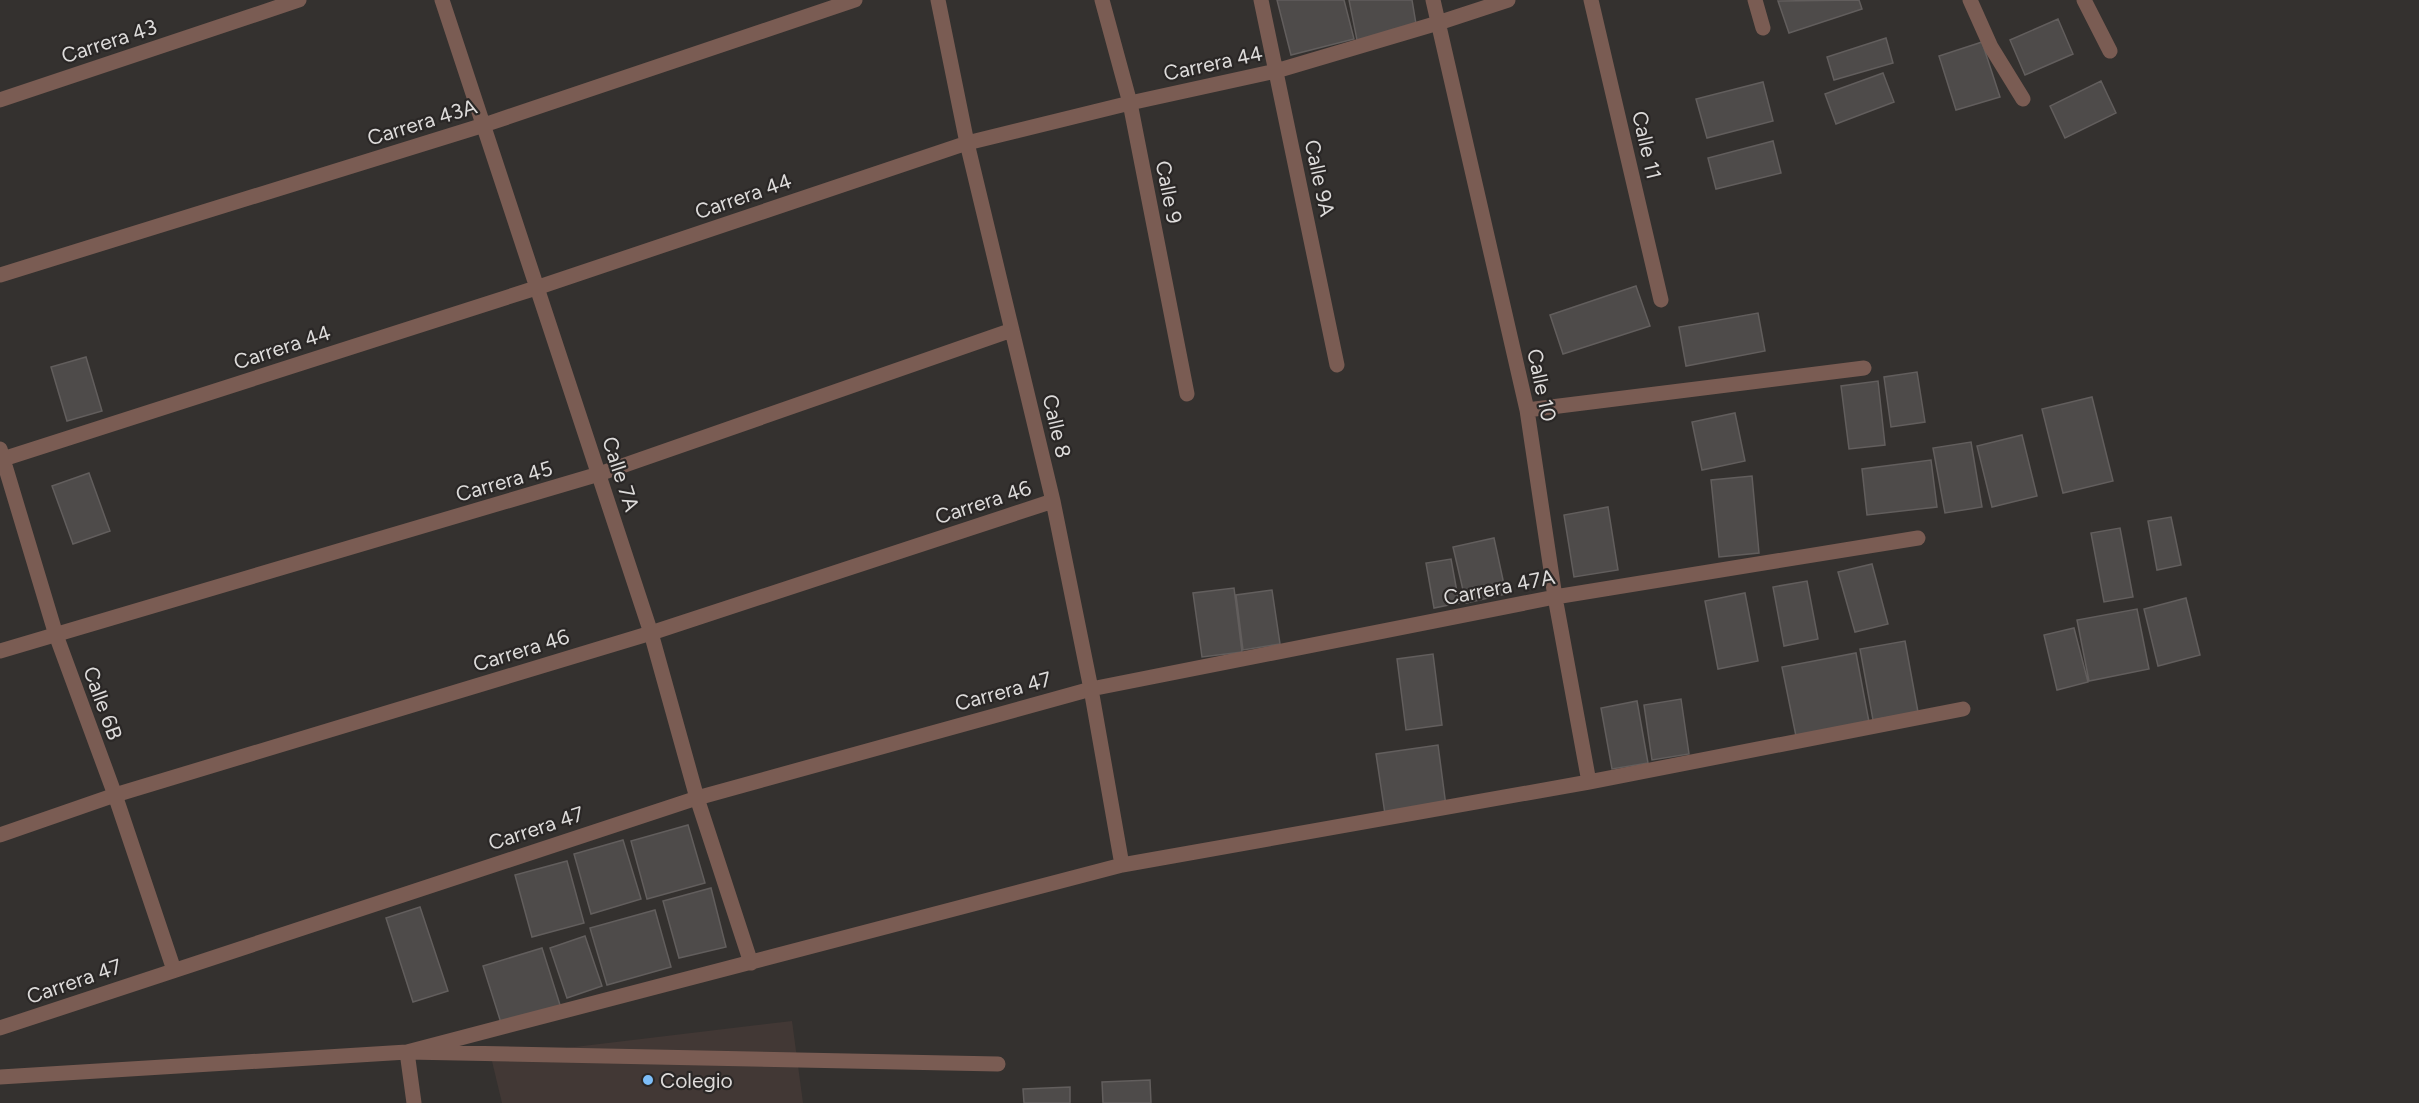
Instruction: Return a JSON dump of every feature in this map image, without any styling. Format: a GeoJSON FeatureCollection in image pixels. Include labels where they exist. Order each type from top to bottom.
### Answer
{"type":"FeatureCollection","features":[{"type":"Feature","properties":{"kind":"street","name":"Carrera 43"},"geometry":{"type":"LineString","coordinates":[[0,100],[299,0]]}},
{"type":"Feature","properties":{"kind":"street","name":"Calle 7A"},"geometry":{"type":"LineString","coordinates":[[442,0],[651,633],[697,798],[751,963]]}},
{"type":"Feature","properties":{"kind":"street","name":"Carrera 43A"},"geometry":{"type":"LineString","coordinates":[[0,275],[484,124],[855,0]]}},
{"type":"Feature","properties":{"kind":"street","name":"Calle 8"},"geometry":{"type":"LineString","coordinates":[[938,0],[967,143],[1053,501],[1091,688],[1122,865]]}},
{"type":"Feature","properties":{"kind":"street","name":"Calle 9"},"geometry":{"type":"LineString","coordinates":[[1102,0],[1130,103],[1187,394]]}},
{"type":"Feature","properties":{"kind":"street","name":"Calle 9A"},"geometry":{"type":"LineString","coordinates":[[1261,0],[1337,364]]}},
{"type":"Feature","properties":{"kind":"street","name":"Calle 10"},"geometry":{"type":"LineString","coordinates":[[1433,0],[1527,410],[1555,597],[1589,782]]}},
{"type":"Feature","properties":{"kind":"street","name":"Carrera 44"},"geometry":{"type":"LineString","coordinates":[[1,456],[536,288],[967,143],[1130,103],[1276,71],[1438,24],[1508,0]]}},
{"type":"Feature","properties":{"kind":"street","name":"Calle 11"},"geometry":{"type":"LineString","coordinates":[[1591,0],[1661,300]]}},
{"type":"Feature","properties":{"kind":"street"},"geometry":{"type":"LineString","coordinates":[[1755,0],[1763,28]]}},
{"type":"Feature","properties":{"kind":"street"},"geometry":{"type":"LineString","coordinates":[[1970,0],[1991,47],[2023,99]]}},
{"type":"Feature","properties":{"kind":"street"},"geometry":{"type":"LineString","coordinates":[[2084,0],[2110,51]]}},
{"type":"Feature","properties":{"kind":"street","name":"Carrera 45"},"geometry":{"type":"LineString","coordinates":[[0,651],[599,474],[1012,330]]}},
{"type":"Feature","properties":{"kind":"street"},"geometry":{"type":"LineString","coordinates":[[1527,410],[1864,368]]}},
{"type":"Feature","properties":{"kind":"street","name":"Calle 6B"},"geometry":{"type":"LineString","coordinates":[[1,456],[56,634],[115,795],[174,970]]}},
{"type":"Feature","properties":{"kind":"street","name":"Carrera 46"},"geometry":{"type":"LineString","coordinates":[[0,835],[115,795],[651,633],[1053,501]]}},
{"type":"Feature","properties":{"kind":"street","name":"Carrera 47A"},"geometry":{"type":"LineString","coordinates":[[1091,688],[1555,597],[1918,538]]}},
{"type":"Feature","properties":{"kind":"street","name":"Carrera 47"},"geometry":{"type":"LineString","coordinates":[[0,1028],[697,798],[1091,688]]}},
{"type":"Feature","properties":{"kind":"street"},"geometry":{"type":"LineString","coordinates":[[406,1052],[1122,865],[1589,782],[1963,709]]}},
{"type":"Feature","properties":{"kind":"street"},"geometry":{"type":"LineString","coordinates":[[406,1052],[414,1103]]}},
{"type":"Feature","properties":{"kind":"street"},"geometry":{"type":"LineString","coordinates":[[0,1077],[406,1052],[998,1064]]}},
{"type":"Feature","properties":{"kind":"shaded area","name":"Colegio"},"geometry":{"type":"Polygon","coordinates":[[[792,1021],[803,1103],[502,1103],[491,1057],[792,1021]]]}},
{"type":"Feature","properties":{"kind":"building"},"geometry":{"type":"Polygon","coordinates":[[[1277,0],[1344,0],[1354,39],[1291,55],[1277,0]]]}},
{"type":"Feature","properties":{"kind":"building"},"geometry":{"type":"Polygon","coordinates":[[[1349,0],[1412,0],[1417,30],[1357,40],[1349,0]]]}},
{"type":"Feature","properties":{"kind":"building"},"geometry":{"type":"Polygon","coordinates":[[[1859,0],[1862,9],[1789,33],[1778,1],[1859,0]]]}},
{"type":"Feature","properties":{"kind":"building"},"geometry":{"type":"Polygon","coordinates":[[[2058,19],[2073,54],[2025,75],[2010,40],[2058,19]]]}},
{"type":"Feature","properties":{"kind":"building"},"geometry":{"type":"Polygon","coordinates":[[[1886,38],[1893,63],[1834,80],[1827,57],[1886,38]]]}},
{"type":"Feature","properties":{"kind":"building"},"geometry":{"type":"Polygon","coordinates":[[[1982,42],[2000,97],[1956,110],[1939,56],[1982,42]]]}},
{"type":"Feature","properties":{"kind":"building"},"geometry":{"type":"Polygon","coordinates":[[[1883,73],[1894,102],[1836,124],[1825,94],[1883,73]]]}},
{"type":"Feature","properties":{"kind":"building"},"geometry":{"type":"Polygon","coordinates":[[[2101,81],[2116,113],[2065,138],[2050,106],[2101,81]]]}},
{"type":"Feature","properties":{"kind":"building"},"geometry":{"type":"Polygon","coordinates":[[[1763,82],[1773,121],[1707,138],[1696,99],[1763,82]]]}},
{"type":"Feature","properties":{"kind":"building"},"geometry":{"type":"Polygon","coordinates":[[[1773,141],[1781,173],[1716,189],[1708,158],[1773,141]]]}},
{"type":"Feature","properties":{"kind":"building"},"geometry":{"type":"Polygon","coordinates":[[[1636,286],[1650,326],[1563,354],[1550,315],[1636,286]]]}},
{"type":"Feature","properties":{"kind":"building"},"geometry":{"type":"Polygon","coordinates":[[[1758,313],[1765,351],[1686,366],[1679,327],[1758,313]]]}},
{"type":"Feature","properties":{"kind":"building"},"geometry":{"type":"Polygon","coordinates":[[[86,357],[102,411],[67,421],[51,367],[86,357]]]}},
{"type":"Feature","properties":{"kind":"building"},"geometry":{"type":"Polygon","coordinates":[[[1917,372],[1925,422],[1891,427],[1884,377],[1917,372]]]}},
{"type":"Feature","properties":{"kind":"building"},"geometry":{"type":"Polygon","coordinates":[[[1878,381],[1885,445],[1849,449],[1841,386],[1878,381]]]}},
{"type":"Feature","properties":{"kind":"building"},"geometry":{"type":"Polygon","coordinates":[[[2092,397],[2113,481],[2063,493],[2042,409],[2092,397]]]}},
{"type":"Feature","properties":{"kind":"building"},"geometry":{"type":"Polygon","coordinates":[[[1735,413],[1745,461],[1702,470],[1692,422],[1735,413]]]}},
{"type":"Feature","properties":{"kind":"building"},"geometry":{"type":"Polygon","coordinates":[[[2022,435],[2037,496],[1992,507],[1977,446],[2022,435]]]}},
{"type":"Feature","properties":{"kind":"building"},"geometry":{"type":"Polygon","coordinates":[[[1971,442],[1982,507],[1945,513],[1933,448],[1971,442]]]}},
{"type":"Feature","properties":{"kind":"building"},"geometry":{"type":"Polygon","coordinates":[[[1931,460],[1937,507],[1867,515],[1862,469],[1931,460]]]}},
{"type":"Feature","properties":{"kind":"building"},"geometry":{"type":"Polygon","coordinates":[[[89,473],[110,531],[73,544],[52,486],[89,473]]]}},
{"type":"Feature","properties":{"kind":"building"},"geometry":{"type":"Polygon","coordinates":[[[1752,476],[1759,553],[1719,557],[1711,480],[1752,476]]]}},
{"type":"Feature","properties":{"kind":"building"},"geometry":{"type":"Polygon","coordinates":[[[1608,507],[1618,570],[1574,577],[1564,515],[1608,507]]]}},
{"type":"Feature","properties":{"kind":"building"},"geometry":{"type":"Polygon","coordinates":[[[2171,517],[2181,565],[2157,570],[2148,521],[2171,517]]]}},
{"type":"Feature","properties":{"kind":"building"},"geometry":{"type":"Polygon","coordinates":[[[2120,528],[2133,597],[2104,602],[2091,533],[2120,528]]]}},
{"type":"Feature","properties":{"kind":"building"},"geometry":{"type":"Polygon","coordinates":[[[1494,538],[1506,594],[1466,603],[1453,547],[1494,538]]]}},
{"type":"Feature","properties":{"kind":"building"},"geometry":{"type":"Polygon","coordinates":[[[1451,559],[1459,603],[1434,608],[1426,563],[1451,559]]]}},
{"type":"Feature","properties":{"kind":"building"},"geometry":{"type":"Polygon","coordinates":[[[1872,564],[1888,624],[1855,632],[1838,572],[1872,564]]]}},
{"type":"Feature","properties":{"kind":"building"},"geometry":{"type":"Polygon","coordinates":[[[1807,581],[1818,639],[1784,646],[1773,587],[1807,581]]]}},
{"type":"Feature","properties":{"kind":"building"},"geometry":{"type":"Polygon","coordinates":[[[1234,588],[1242,652],[1202,657],[1193,593],[1234,588]]]}},
{"type":"Feature","properties":{"kind":"building"},"geometry":{"type":"Polygon","coordinates":[[[1272,590],[1280,644],[1243,650],[1236,595],[1272,590]]]}},
{"type":"Feature","properties":{"kind":"building"},"geometry":{"type":"Polygon","coordinates":[[[1745,593],[1758,661],[1718,669],[1705,601],[1745,593]]]}},
{"type":"Feature","properties":{"kind":"building"},"geometry":{"type":"Polygon","coordinates":[[[2186,598],[2200,655],[2158,666],[2144,609],[2186,598]]]}},
{"type":"Feature","properties":{"kind":"building"},"geometry":{"type":"Polygon","coordinates":[[[2137,609],[2149,669],[2089,681],[2077,620],[2137,609]]]}},
{"type":"Feature","properties":{"kind":"building"},"geometry":{"type":"Polygon","coordinates":[[[2074,628],[2088,682],[2057,690],[2044,635],[2074,628]]]}},
{"type":"Feature","properties":{"kind":"building"},"geometry":{"type":"Polygon","coordinates":[[[1905,641],[1918,712],[1873,720],[1860,649],[1905,641]]]}},
{"type":"Feature","properties":{"kind":"building"},"geometry":{"type":"Polygon","coordinates":[[[1856,653],[1869,722],[1796,736],[1782,667],[1856,653]]]}},
{"type":"Feature","properties":{"kind":"building"},"geometry":{"type":"Polygon","coordinates":[[[1433,654],[1442,725],[1406,730],[1397,659],[1433,654]]]}},
{"type":"Feature","properties":{"kind":"building"},"geometry":{"type":"Polygon","coordinates":[[[1681,699],[1689,754],[1652,760],[1644,705],[1681,699]]]}},
{"type":"Feature","properties":{"kind":"building"},"geometry":{"type":"Polygon","coordinates":[[[1637,701],[1648,763],[1612,769],[1601,708],[1637,701]]]}},
{"type":"Feature","properties":{"kind":"building"},"geometry":{"type":"Polygon","coordinates":[[[1438,745],[1446,806],[1385,814],[1376,754],[1438,745]]]}},
{"type":"Feature","properties":{"kind":"building"},"geometry":{"type":"Polygon","coordinates":[[[688,825],[705,883],[647,899],[631,841],[688,825]]]}},
{"type":"Feature","properties":{"kind":"building"},"geometry":{"type":"Polygon","coordinates":[[[623,840],[641,899],[591,914],[574,854],[623,840]]]}},
{"type":"Feature","properties":{"kind":"building"},"geometry":{"type":"Polygon","coordinates":[[[567,861],[584,923],[532,937],[515,875],[567,861]]]}},
{"type":"Feature","properties":{"kind":"building"},"geometry":{"type":"Polygon","coordinates":[[[711,888],[726,947],[679,958],[663,901],[711,888]]]}},
{"type":"Feature","properties":{"kind":"building"},"geometry":{"type":"Polygon","coordinates":[[[420,907],[448,991],[413,1002],[386,918],[420,907]]]}},
{"type":"Feature","properties":{"kind":"building"},"geometry":{"type":"Polygon","coordinates":[[[655,910],[671,967],[607,985],[590,928],[655,910]]]}},
{"type":"Feature","properties":{"kind":"building"},"geometry":{"type":"Polygon","coordinates":[[[585,936],[602,986],[567,998],[550,948],[585,936]]]}},
{"type":"Feature","properties":{"kind":"building"},"geometry":{"type":"Polygon","coordinates":[[[542,948],[561,1008],[502,1026],[483,966],[542,948]]]}},
{"type":"Feature","properties":{"kind":"building"},"geometry":{"type":"Polygon","coordinates":[[[1150,1080],[1151,1103],[1103,1103],[1102,1082],[1150,1080]]]}},
{"type":"Feature","properties":{"kind":"building"},"geometry":{"type":"Polygon","coordinates":[[[1070,1087],[1070,1103],[1024,1103],[1023,1089],[1070,1087]]]}},
{"type":"Feature","properties":{"kind":"place","name":"Colegio"},"geometry":{"type":"Point","coordinates":[648,1080]}}]}
